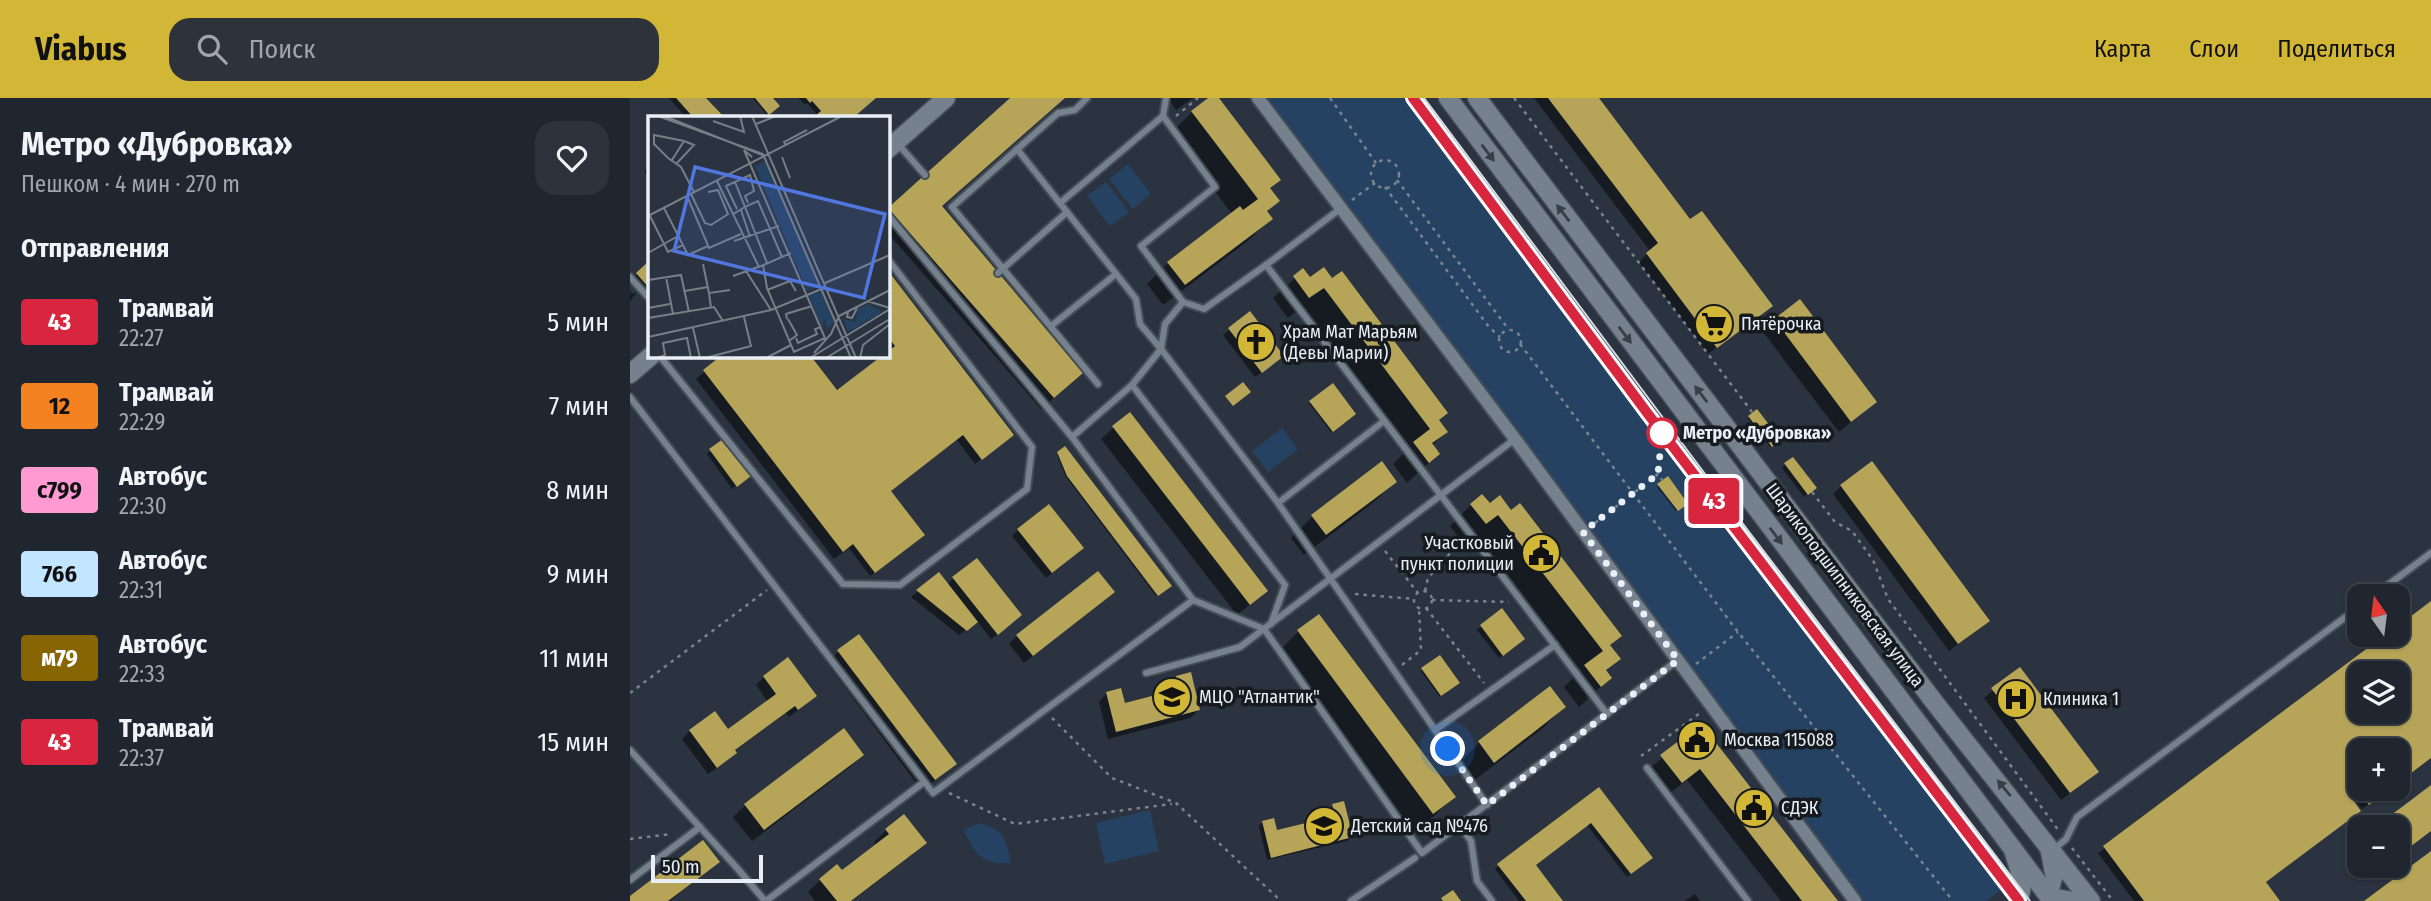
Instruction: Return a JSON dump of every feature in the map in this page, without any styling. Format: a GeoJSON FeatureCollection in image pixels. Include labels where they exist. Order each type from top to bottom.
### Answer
{"type":"FeatureCollection","features":[{"type":"Feature","properties":{"kind":"main road"},"geometry":{"type":"LineString","coordinates":[[892,146],[946,98]]}},
{"type":"Feature","properties":{"kind":"main road","name":"Шарикоподшипниковская улица"},"geometry":{"type":"LineString","coordinates":[[1448,98],[2048,899]]}},
{"type":"Feature","properties":{"kind":"main road","name":"Шарикоподшипниковская улица"},"geometry":{"type":"LineString","coordinates":[[1477,98],[1926,692],[2056,840],[2091,901]]}},
{"type":"Feature","properties":{"kind":"main road"},"geometry":{"type":"LineString","coordinates":[[630,374],[650,357]]}},
{"type":"Feature","properties":{"kind":"street"},"geometry":{"type":"LineString","coordinates":[[1258,98],[1515,439],[1856,901]]}},
{"type":"Feature","properties":{"kind":"street"},"geometry":{"type":"LineString","coordinates":[[2056,840],[2054,878],[2048,899],[2078,901]]}},
{"type":"Feature","properties":{"kind":"street"},"geometry":{"type":"LineString","coordinates":[[2015,858],[2023,885],[2020,901]]}},
{"type":"Feature","properties":{"kind":"lane"},"geometry":{"type":"LineString","coordinates":[[1087,98],[1074,110],[1058,113],[952,206],[1001,271],[1051,326],[1098,384]]}},
{"type":"Feature","properties":{"kind":"lane"},"geometry":{"type":"LineString","coordinates":[[1166,98],[1165,119],[1215,187],[1141,246],[1183,302],[1205,309],[1341,208]]}},
{"type":"Feature","properties":{"kind":"lane"},"geometry":{"type":"LineString","coordinates":[[1060,203],[1165,119]]}},
{"type":"Feature","properties":{"kind":"lane"},"geometry":{"type":"LineString","coordinates":[[892,146],[925,175]]}},
{"type":"Feature","properties":{"kind":"lane"},"geometry":{"type":"LineString","coordinates":[[1017,149],[1136,299],[1140,324],[1278,503],[1487,805]]}},
{"type":"Feature","properties":{"kind":"lane"},"geometry":{"type":"LineString","coordinates":[[1001,271],[1067,212]]}},
{"type":"Feature","properties":{"kind":"lane"},"geometry":{"type":"LineString","coordinates":[[889,216],[1072,437],[1193,600],[1267,627],[1422,853],[1678,660]]}},
{"type":"Feature","properties":{"kind":"lane"},"geometry":{"type":"LineString","coordinates":[[661,357],[843,583],[900,585],[1027,488],[1032,447],[889,261]]}},
{"type":"Feature","properties":{"kind":"lane"},"geometry":{"type":"LineString","coordinates":[[1266,265],[1607,714]]}},
{"type":"Feature","properties":{"kind":"lane"},"geometry":{"type":"LineString","coordinates":[[1051,326],[1116,274]]}},
{"type":"Feature","properties":{"kind":"lane"},"geometry":{"type":"LineString","coordinates":[[630,276],[648,297]]}},
{"type":"Feature","properties":{"kind":"lane"},"geometry":{"type":"LineString","coordinates":[[962,304],[968,299]]}},
{"type":"Feature","properties":{"kind":"lane"},"geometry":{"type":"LineString","coordinates":[[1072,437],[1132,386],[1161,349],[1165,324],[1183,302]]}},
{"type":"Feature","properties":{"kind":"lane"},"geometry":{"type":"LineString","coordinates":[[1132,386],[1285,585],[1267,627]]}},
{"type":"Feature","properties":{"kind":"lane"},"geometry":{"type":"LineString","coordinates":[[630,397],[933,793],[1193,600]]}},
{"type":"Feature","properties":{"kind":"lane"},"geometry":{"type":"LineString","coordinates":[[1278,503],[1384,421]]}},
{"type":"Feature","properties":{"kind":"lane"},"geometry":{"type":"LineString","coordinates":[[1146,673],[1240,647],[1515,439]]}},
{"type":"Feature","properties":{"kind":"lane"},"geometry":{"type":"LineString","coordinates":[[2389,584],[2431,553]]}},
{"type":"Feature","properties":{"kind":"lane"},"geometry":{"type":"LineString","coordinates":[[2056,840],[2077,817],[2347,616]]}},
{"type":"Feature","properties":{"kind":"lane"},"geometry":{"type":"LineString","coordinates":[[1435,730],[1555,645]]}},
{"type":"Feature","properties":{"kind":"lane"},"geometry":{"type":"LineString","coordinates":[[631,753],[765,901],[924,782]]}},
{"type":"Feature","properties":{"kind":"lane"},"geometry":{"type":"LineString","coordinates":[[1647,768],[1748,901]]}},
{"type":"Feature","properties":{"kind":"lane"},"geometry":{"type":"LineString","coordinates":[[1459,825],[1471,841],[1477,881],[1492,901]]}},
{"type":"Feature","properties":{"kind":"lane"},"geometry":{"type":"LineString","coordinates":[[630,880],[697,829]]}},
{"type":"Feature","properties":{"kind":"lane"},"geometry":{"type":"LineString","coordinates":[[1351,901],[1415,858]]}},
{"type":"Feature","properties":{"kind":"path"},"geometry":{"type":"LineString","coordinates":[[1165,119],[1198,98]]}},
{"type":"Feature","properties":{"kind":"path"},"geometry":{"type":"LineString","coordinates":[[1329,98],[1376,163]]}},
{"type":"Feature","properties":{"kind":"path"},"geometry":{"type":"LineString","coordinates":[[1514,98],[1752,412]]}},
{"type":"Feature","properties":{"kind":"path"},"geometry":{"type":"LineString","coordinates":[[1387,160],[1393,163],[1398,169],[1397,180],[1392,186],[1385,187],[1375,183],[1371,173],[1376,163],[1387,160]]}},
{"type":"Feature","properties":{"kind":"path"},"geometry":{"type":"LineString","coordinates":[[1385,187],[1489,327],[1500,337],[1501,346],[1508,352],[1517,349],[1521,338],[1518,333],[1509,330],[1397,180]]}},
{"type":"Feature","properties":{"kind":"path"},"geometry":{"type":"LineString","coordinates":[[1341,208],[1375,183]]}},
{"type":"Feature","properties":{"kind":"path"},"geometry":{"type":"LineString","coordinates":[[1500,337],[1509,330]]}},
{"type":"Feature","properties":{"kind":"path"},"geometry":{"type":"LineString","coordinates":[[1520,344],[1738,632],[1954,901]]}},
{"type":"Feature","properties":{"kind":"path"},"geometry":{"type":"LineString","coordinates":[[1583,532],[1658,474],[1662,480]]}},
{"type":"Feature","properties":{"kind":"path"},"geometry":{"type":"LineString","coordinates":[[1812,492],[1835,522],[1852,531],[1873,560],[1888,599],[2056,840],[2113,901]]}},
{"type":"Feature","properties":{"kind":"path"},"geometry":{"type":"LineString","coordinates":[[1425,591],[1428,578],[1470,531]]}},
{"type":"Feature","properties":{"kind":"path"},"geometry":{"type":"LineString","coordinates":[[1378,543],[1418,593]]}},
{"type":"Feature","properties":{"kind":"path"},"geometry":{"type":"LineString","coordinates":[[630,693],[774,586]]}},
{"type":"Feature","properties":{"kind":"path"},"geometry":{"type":"LineString","coordinates":[[1414,599],[1418,593],[1425,591]]}},
{"type":"Feature","properties":{"kind":"path"},"geometry":{"type":"LineString","coordinates":[[1425,591],[1432,600]]}},
{"type":"Feature","properties":{"kind":"path"},"geometry":{"type":"LineString","coordinates":[[1340,593],[1414,599]]}},
{"type":"Feature","properties":{"kind":"path"},"geometry":{"type":"LineString","coordinates":[[1394,670],[1421,650],[1419,608],[1414,599]]}},
{"type":"Feature","properties":{"kind":"path"},"geometry":{"type":"LineString","coordinates":[[1432,600],[1523,602]]}},
{"type":"Feature","properties":{"kind":"path"},"geometry":{"type":"LineString","coordinates":[[1426,608],[1432,600]]}},
{"type":"Feature","properties":{"kind":"path"},"geometry":{"type":"LineString","coordinates":[[1419,608],[1426,608]]}},
{"type":"Feature","properties":{"kind":"path"},"geometry":{"type":"LineString","coordinates":[[1426,608],[1490,691]]}},
{"type":"Feature","properties":{"kind":"path"},"geometry":{"type":"LineString","coordinates":[[1686,671],[1738,632]]}},
{"type":"Feature","properties":{"kind":"path"},"geometry":{"type":"LineString","coordinates":[[1045,711],[1112,778],[1175,803],[1281,901]]}},
{"type":"Feature","properties":{"kind":"path"},"geometry":{"type":"LineString","coordinates":[[1641,756],[1703,711]]}},
{"type":"Feature","properties":{"kind":"path"},"geometry":{"type":"LineString","coordinates":[[940,788],[1015,824],[1175,803]]}},
{"type":"Feature","properties":{"kind":"path"},"geometry":{"type":"LineString","coordinates":[[630,839],[697,829]]}},
{"type":"Feature","properties":{"kind":"path"},"geometry":{"type":"LineString","coordinates":[[2002,901],[2008,897],[1996,880],[2015,858]]}},
{"type":"Feature","properties":{"kind":"shaded area"},"geometry":{"type":"Polygon","coordinates":[[[1267,98],[1408,98],[2006,886],[1987,901],[1861,901],[1267,98]]]}},
{"type":"Feature","properties":{"kind":"shaded area"},"geometry":{"type":"Polygon","coordinates":[[[1128,164],[1151,194],[1133,209],[1109,179],[1128,164]]]}},
{"type":"Feature","properties":{"kind":"shaded area"},"geometry":{"type":"Polygon","coordinates":[[[1106,182],[1129,212],[1110,226],[1087,196],[1106,182]]]}},
{"type":"Feature","properties":{"kind":"shaded area"},"geometry":{"type":"Polygon","coordinates":[[[1282,428],[1298,449],[1268,472],[1252,451],[1282,428]]]}},
{"type":"Feature","properties":{"kind":"shaded area"},"geometry":{"type":"Polygon","coordinates":[[[1150,810],[1159,851],[1105,864],[1096,823],[1150,810]]]}},
{"type":"Feature","properties":{"kind":"shaded area"},"geometry":{"type":"Polygon","coordinates":[[[980,823],[995,829],[1003,837],[1011,863],[986,860],[976,852],[964,830],[980,823]]]}},
{"type":"Feature","properties":{"kind":"building"},"geometry":{"type":"Polygon","coordinates":[[[676,98],[706,98],[723,116],[692,116],[676,98]]]}},
{"type":"Feature","properties":{"kind":"building"},"geometry":{"type":"Polygon","coordinates":[[[755,98],[773,98],[780,106],[769,115],[755,98]]]}},
{"type":"Feature","properties":{"kind":"building"},"geometry":{"type":"Polygon","coordinates":[[[806,98],[876,98],[855,116],[815,116],[821,111],[812,101],[810,103],[806,98]]]}},
{"type":"Feature","properties":{"kind":"building"},"geometry":{"type":"Polygon","coordinates":[[[1010,98],[1065,98],[942,206],[1083,373],[1054,398],[889,207],[1010,98]]]}},
{"type":"Feature","properties":{"kind":"building"},"geometry":{"type":"Polygon","coordinates":[[[1208,98],[1219,98],[1281,180],[1270,188],[1280,201],[1267,211],[1273,219],[1185,285],[1167,262],[1240,206],[1243,210],[1258,199],[1191,111],[1208,98]]]}},
{"type":"Feature","properties":{"kind":"building"},"geometry":{"type":"Polygon","coordinates":[[[1548,98],[1599,98],[1690,219],[1702,211],[1773,306],[1717,348],[1646,253],[1658,243],[1548,98]]]}},
{"type":"Feature","properties":{"kind":"building"},"geometry":{"type":"Polygon","coordinates":[[[648,262],[648,287],[636,273],[648,262]]]}},
{"type":"Feature","properties":{"kind":"building"},"geometry":{"type":"Polygon","coordinates":[[[1324,267],[1332,278],[1342,271],[1448,413],[1439,420],[1448,432],[1432,443],[1440,454],[1429,463],[1413,442],[1430,429],[1324,288],[1309,298],[1293,276],[1303,268],[1310,277],[1324,267]]]}},
{"type":"Feature","properties":{"kind":"building"},"geometry":{"type":"Polygon","coordinates":[[[889,272],[1014,435],[982,460],[963,435],[891,491],[925,535],[875,573],[853,544],[843,552],[703,370],[719,357],[812,357],[837,390],[880,357],[889,357],[889,350],[895,346],[889,338],[889,272]]]}},
{"type":"Feature","properties":{"kind":"building"},"geometry":{"type":"Polygon","coordinates":[[[1800,299],[1877,402],[1851,422],[1774,319],[1800,299]]]}},
{"type":"Feature","properties":{"kind":"building","name":"Храм Мат Марьям (Девы Марии)"},"geometry":{"type":"Polygon","coordinates":[[[1250,311],[1284,356],[1262,373],[1228,328],[1250,311]]]}},
{"type":"Feature","properties":{"kind":"building"},"geometry":{"type":"Polygon","coordinates":[[[1243,382],[1251,392],[1233,406],[1225,396],[1243,382]]]}},
{"type":"Feature","properties":{"kind":"building"},"geometry":{"type":"Polygon","coordinates":[[[1333,383],[1356,414],[1333,432],[1309,401],[1333,383]]]}},
{"type":"Feature","properties":{"kind":"building"},"geometry":{"type":"Polygon","coordinates":[[[1757,409],[1781,440],[1772,447],[1748,416],[1757,409]]]}},
{"type":"Feature","properties":{"kind":"building"},"geometry":{"type":"Polygon","coordinates":[[[1130,412],[1268,591],[1250,605],[1112,426],[1130,412]]]}},
{"type":"Feature","properties":{"kind":"building"},"geometry":{"type":"Polygon","coordinates":[[[723,439],[751,476],[737,487],[709,449],[723,439]]]}},
{"type":"Feature","properties":{"kind":"building"},"geometry":{"type":"Polygon","coordinates":[[[1065,446],[1172,586],[1158,596],[1067,476],[1057,452],[1065,446]]]}},
{"type":"Feature","properties":{"kind":"building"},"geometry":{"type":"Polygon","coordinates":[[[1793,457],[1817,488],[1808,495],[1784,463],[1793,457]]]}},
{"type":"Feature","properties":{"kind":"building"},"geometry":{"type":"Polygon","coordinates":[[[1382,461],[1397,482],[1326,535],[1311,515],[1382,461]]]}},
{"type":"Feature","properties":{"kind":"building"},"geometry":{"type":"Polygon","coordinates":[[[1872,461],[1990,621],[1958,644],[1840,485],[1872,461]]]}},
{"type":"Feature","properties":{"kind":"building"},"geometry":{"type":"Polygon","coordinates":[[[1668,476],[1688,504],[1678,511],[1657,484],[1668,476]]]}},
{"type":"Feature","properties":{"kind":"building"},"geometry":{"type":"Polygon","coordinates":[[[1482,494],[1490,503],[1500,495],[1511,510],[1520,503],[1622,636],[1610,645],[1621,659],[1606,670],[1612,678],[1601,687],[1584,665],[1603,651],[1498,515],[1486,524],[1470,504],[1482,494]]]}},
{"type":"Feature","properties":{"kind":"building"},"geometry":{"type":"Polygon","coordinates":[[[1049,504],[1084,548],[1052,573],[1017,529],[1049,504]]]}},
{"type":"Feature","properties":{"kind":"building"},"geometry":{"type":"Polygon","coordinates":[[[977,558],[1022,615],[998,635],[952,577],[977,558]]]}},
{"type":"Feature","properties":{"kind":"building"},"geometry":{"type":"Polygon","coordinates":[[[1098,571],[1115,592],[1033,656],[1016,635],[1098,571]]]}},
{"type":"Feature","properties":{"kind":"building"},"geometry":{"type":"Polygon","coordinates":[[[939,572],[978,622],[967,631],[916,590],[939,572]]]}},
{"type":"Feature","properties":{"kind":"building"},"geometry":{"type":"Polygon","coordinates":[[[2431,601],[2431,758],[2410,774],[2410,738],[2347,738],[2347,801],[2354,801],[2361,811],[2356,815],[2347,815],[2347,821],[2266,882],[2280,901],[2144,901],[2103,846],[2347,663],[2347,724],[2410,724],[2410,661],[2350,661],[2368,648],[2410,648],[2410,617],[2431,601]]]}},
{"type":"Feature","properties":{"kind":"building"},"geometry":{"type":"Polygon","coordinates":[[[1502,608],[1525,639],[1503,656],[1480,625],[1502,608]]]}},
{"type":"Feature","properties":{"kind":"building"},"geometry":{"type":"Polygon","coordinates":[[[1319,614],[1456,797],[1433,814],[1297,630],[1319,614]]]}},
{"type":"Feature","properties":{"kind":"building"},"geometry":{"type":"Polygon","coordinates":[[[859,634],[957,764],[935,780],[837,650],[859,634]]]}},
{"type":"Feature","properties":{"kind":"building"},"geometry":{"type":"Polygon","coordinates":[[[1440,655],[1460,683],[1441,696],[1421,668],[1440,655]]]}},
{"type":"Feature","properties":{"kind":"building"},"geometry":{"type":"Polygon","coordinates":[[[788,657],[817,696],[798,710],[795,706],[735,750],[737,753],[717,768],[689,730],[715,711],[728,729],[776,694],[763,676],[788,657]]]}},
{"type":"Feature","properties":{"kind":"building"},"geometry":{"type":"Polygon","coordinates":[[[2020,667],[2099,772],[2070,793],[1991,688],[2020,667]]]}},
{"type":"Feature","properties":{"kind":"building","name":"МЦО \"Атлантик\""},"geometry":{"type":"Polygon","coordinates":[[[1191,672],[1200,710],[1116,732],[1106,692],[1121,688],[1125,703],[1179,689],[1176,676],[1191,672]]]}},
{"type":"Feature","properties":{"kind":"building"},"geometry":{"type":"Polygon","coordinates":[[[1550,686],[1566,707],[1494,763],[1478,741],[1550,686]]]}},
{"type":"Feature","properties":{"kind":"building"},"geometry":{"type":"Polygon","coordinates":[[[1701,724],[1838,901],[1802,901],[1700,769],[1682,783],[1660,755],[1701,724]]]}},
{"type":"Feature","properties":{"kind":"building"},"geometry":{"type":"Polygon","coordinates":[[[844,728],[864,755],[764,830],[744,804],[844,728]]]}},
{"type":"Feature","properties":{"kind":"building"},"geometry":{"type":"Polygon","coordinates":[[[2431,785],[2431,831],[2410,847],[2410,815],[2391,815],[2431,785]]]}},
{"type":"Feature","properties":{"kind":"building"},"geometry":{"type":"Polygon","coordinates":[[[1599,787],[1653,858],[1631,874],[1591,823],[1536,865],[1563,901],[1526,901],[1497,864],[1599,787]]]}},
{"type":"Feature","properties":{"kind":"building","name":"Детский сад №476"},"geometry":{"type":"Polygon","coordinates":[[[1344,801],[1353,837],[1271,858],[1262,821],[1274,818],[1277,830],[1335,816],[1332,804],[1344,801]]]}},
{"type":"Feature","properties":{"kind":"building"},"geometry":{"type":"Polygon","coordinates":[[[904,814],[927,843],[851,901],[837,901],[819,879],[837,864],[842,870],[889,834],[885,829],[904,814]]]}},
{"type":"Feature","properties":{"kind":"building"},"geometry":{"type":"Polygon","coordinates":[[[703,840],[720,862],[668,901],[630,901],[630,896],[703,840]]]}},
{"type":"Feature","properties":{"kind":"building"},"geometry":{"type":"Polygon","coordinates":[[[2431,851],[2431,901],[2364,901],[2395,878],[2410,878],[2410,867],[2431,851]]]}},
{"type":"Feature","properties":{"kind":"building"},"geometry":{"type":"Polygon","coordinates":[[[1453,890],[1461,901],[1443,901],[1441,898],[1453,890]]]}},
{"type":"Feature","properties":{"kind":"tram line","name":"43"},"geometry":{"type":"LineString","coordinates":[[1413,98],[1648,414],[2019,901]]}},
{"type":"Feature","properties":{"kind":"tram line"},"geometry":{"type":"LineString","coordinates":[[1424,98],[1708,478],[2030,901]]}},
{"type":"Feature","properties":{"kind":"place","name":"Пятёрочка"},"geometry":{"type":"Point","coordinates":[1714,324]}},
{"type":"Feature","properties":{"kind":"place","name":"Храм Мат Марьям (Девы Марии)"},"geometry":{"type":"Point","coordinates":[1256,342]}},
{"type":"Feature","properties":{"kind":"place","name":"Метро «Дубровка»"},"geometry":{"type":"Point","coordinates":[1662,433]}},
{"type":"Feature","properties":{"kind":"place","name":"Участковый пункт полиции"},"geometry":{"type":"Point","coordinates":[1541,553]}},
{"type":"Feature","properties":{"kind":"place","name":"МЦО \"Атлантик\""},"geometry":{"type":"Point","coordinates":[1172,697]}},
{"type":"Feature","properties":{"kind":"place","name":"Клиника 1"},"geometry":{"type":"Point","coordinates":[2016,699]}},
{"type":"Feature","properties":{"kind":"place","name":"Москва 115088"},"geometry":{"type":"Point","coordinates":[1697,740]}},
{"type":"Feature","properties":{"kind":"place","name":"СДЭК"},"geometry":{"type":"Point","coordinates":[1754,808]}},
{"type":"Feature","properties":{"kind":"place","name":"Детский сад №476"},"geometry":{"type":"Point","coordinates":[1324,826]}},
{"type":"Feature","properties":{"kind":"route"},"geometry":{"type":"LineString","coordinates":[[1448,749],[1487,805],[1678,660],[1583,532],[1658,474],[1662,433]]}}]}
